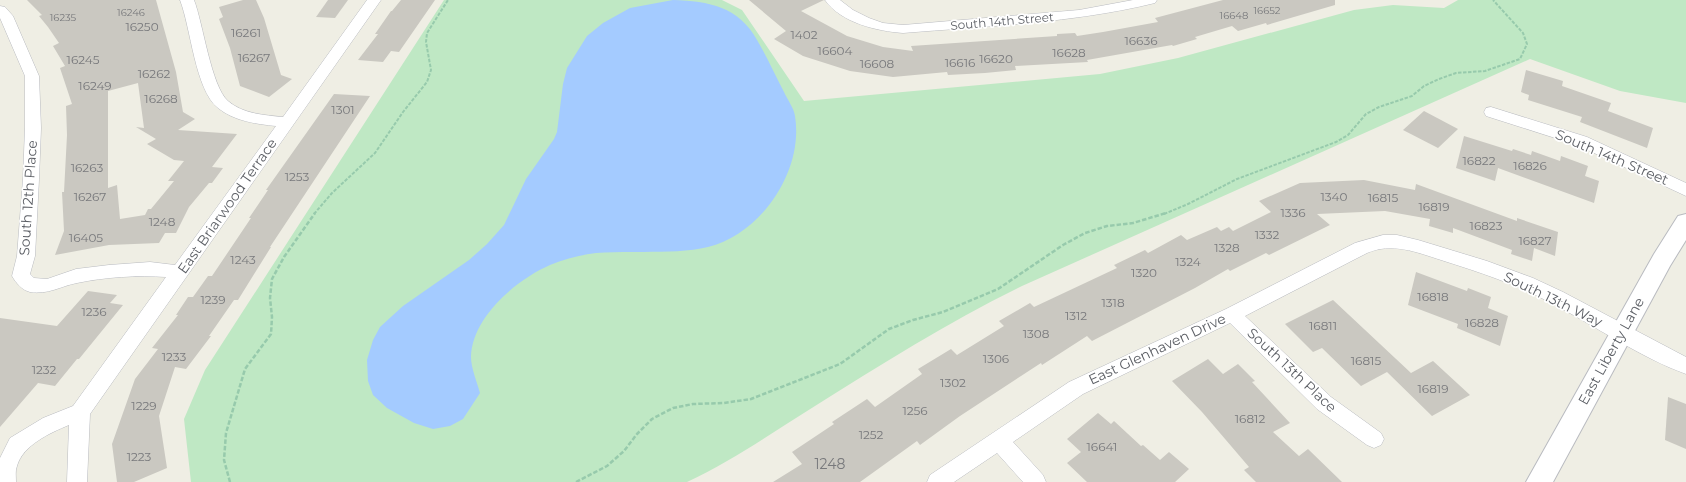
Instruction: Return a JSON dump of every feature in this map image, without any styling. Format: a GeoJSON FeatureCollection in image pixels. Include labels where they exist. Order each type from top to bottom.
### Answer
{"type":"FeatureCollection","features":[{"type":"Feature","properties":{"kind":"street"},"geometry":{"type":"LineString","coordinates":[[187,0],[212,89],[220,103],[233,111],[248,117],[286,122]]}},
{"type":"Feature","properties":{"kind":"street","name":"East Briarwood Terrace"},"geometry":{"type":"LineString","coordinates":[[80,412],[374,0]]}},
{"type":"Feature","properties":{"kind":"street","name":"South 14th Street"},"geometry":{"type":"LineString","coordinates":[[832,0],[855,18],[876,26],[890,28],[917,28],[1079,14],[1150,0]]}},
{"type":"Feature","properties":{"kind":"street","name":"South 12th Place"},"geometry":{"type":"LineString","coordinates":[[0,10],[6,16],[32,76],[33,128],[31,179],[26,256],[21,276],[30,285],[47,286],[76,276],[109,272],[150,269],[180,272]]}},
{"type":"Feature","properties":{"kind":"street","name":"South 14th Street"},"geometry":{"type":"LineString","coordinates":[[1491,112],[1582,141],[1653,173],[1686,190]]}},
{"type":"Feature","properties":{"kind":"street","name":"East Liberty Lane"},"geometry":{"type":"LineString","coordinates":[[1540,482],[1621,332],[1662,260],[1686,222]]}},
{"type":"Feature","properties":{"kind":"street","name":"South 13th Way"},"geometry":{"type":"LineString","coordinates":[[1390,241],[1437,252],[1538,288],[1661,355],[1686,366]]}},
{"type":"Feature","properties":{"kind":"street","name":"East Glenhaven Drive"},"geometry":{"type":"LineString","coordinates":[[937,482],[1076,388],[1232,314],[1361,248],[1374,243],[1390,241]]}},
{"type":"Feature","properties":{"kind":"street","name":"South 13th Place"},"geometry":{"type":"LineString","coordinates":[[1232,314],[1324,403],[1374,439]]}},
{"type":"Feature","properties":{"kind":"street"},"geometry":{"type":"LineString","coordinates":[[6,482],[6,467],[17,444],[50,424],[80,412],[77,482]]}},
{"type":"Feature","properties":{"kind":"street"},"geometry":{"type":"LineString","coordinates":[[998,440],[1036,482]]}},
{"type":"Feature","properties":{"kind":"path"},"geometry":{"type":"LineString","coordinates":[[230,482],[224,460],[226,433],[245,369],[271,334],[272,317],[270,298],[272,279],[284,257],[315,213],[332,193],[375,153],[403,112],[427,82],[431,70],[426,42],[427,34],[448,0]]}},
{"type":"Feature","properties":{"kind":"path"},"geometry":{"type":"LineString","coordinates":[[576,482],[607,466],[624,451],[652,418],[673,408],[693,404],[724,403],[751,399],[840,364],[889,329],[913,320],[943,312],[998,289],[1063,245],[1084,233],[1107,226],[1133,223],[1162,215],[1188,204],[1237,179],[1336,142],[1348,135],[1366,114],[1379,107],[1412,96],[1424,86],[1438,79],[1456,73],[1485,71],[1520,58],[1524,53],[1527,44],[1522,33],[1493,0]]}},
{"type":"Feature","properties":{"kind":"green space"},"geometry":{"type":"Polygon","coordinates":[[[444,0],[722,0],[742,10],[804,101],[1100,74],[1178,58],[1354,10],[1393,5],[1444,8],[1458,0],[1686,0],[1686,103],[1620,91],[1530,59],[995,299],[865,374],[736,456],[687,482],[191,482],[184,419],[205,370],[444,0]]]}},
{"type":"Feature","properties":{"kind":"water"},"geometry":{"type":"Polygon","coordinates":[[[673,0],[711,4],[732,13],[750,29],[768,59],[795,116],[796,137],[793,158],[775,197],[761,214],[745,229],[727,240],[708,247],[667,252],[596,253],[561,261],[537,272],[510,290],[487,314],[479,328],[473,342],[471,361],[480,393],[463,419],[450,426],[433,429],[414,423],[387,408],[373,395],[368,381],[367,360],[373,340],[380,327],[403,306],[469,260],[487,244],[504,225],[526,179],[554,139],[557,132],[563,84],[567,68],[587,36],[603,23],[630,8],[673,0]]]}},
{"type":"Feature","properties":{"kind":"building"},"geometry":{"type":"Polygon","coordinates":[[[27,0],[156,0],[176,72],[183,112],[195,119],[178,130],[237,134],[212,167],[223,168],[212,183],[209,183],[189,207],[176,233],[165,233],[159,243],[109,245],[55,255],[64,231],[62,192],[64,192],[67,135],[66,106],[72,104],[60,68],[65,66],[53,46],[59,43],[39,16],[42,15],[27,0]],[[138,83],[108,91],[108,188],[117,185],[120,219],[145,215],[148,209],[151,209],[174,181],[168,181],[184,161],[174,160],[147,144],[156,139],[136,127],[144,128],[138,83]]]}},
{"type":"Feature","properties":{"kind":"building"},"geometry":{"type":"Polygon","coordinates":[[[243,0],[256,0],[264,18],[281,75],[292,79],[269,97],[240,86],[230,48],[219,19],[223,17],[219,7],[243,0]]]}},
{"type":"Feature","properties":{"kind":"building"},"geometry":{"type":"Polygon","coordinates":[[[328,0],[348,0],[335,18],[316,17],[328,0]]]}},
{"type":"Feature","properties":{"kind":"building"},"geometry":{"type":"Polygon","coordinates":[[[401,0],[435,0],[399,52],[391,51],[383,62],[358,60],[378,34],[375,34],[391,11],[401,0]]]}},
{"type":"Feature","properties":{"kind":"building"},"geometry":{"type":"Polygon","coordinates":[[[749,0],[824,0],[801,11],[847,36],[883,47],[913,51],[911,46],[1057,36],[1057,34],[1075,33],[1077,36],[1103,32],[1158,22],[1155,18],[1223,0],[1335,0],[1335,5],[1267,25],[1266,23],[1238,31],[1232,26],[1195,37],[1197,39],[1173,46],[1087,60],[1088,62],[1015,66],[1016,70],[985,73],[948,75],[947,72],[893,77],[850,71],[803,56],[774,39],[786,31],[749,0]]]}},
{"type":"Feature","properties":{"kind":"building"},"geometry":{"type":"Polygon","coordinates":[[[1526,70],[1563,81],[1562,86],[1611,103],[1608,111],[1653,128],[1647,148],[1580,122],[1582,117],[1528,100],[1529,95],[1521,92],[1526,70]]]}},
{"type":"Feature","properties":{"kind":"building"},"geometry":{"type":"Polygon","coordinates":[[[334,94],[370,96],[270,247],[238,300],[234,300],[209,336],[211,336],[186,369],[175,367],[159,416],[167,468],[134,482],[117,482],[112,444],[135,379],[158,349],[152,348],[178,315],[176,315],[188,297],[193,297],[208,276],[212,276],[251,218],[249,218],[268,190],[266,190],[334,94]]]}},
{"type":"Feature","properties":{"kind":"building"},"geometry":{"type":"Polygon","coordinates":[[[1424,111],[1458,129],[1438,148],[1403,130],[1424,111]]]}},
{"type":"Feature","properties":{"kind":"building"},"geometry":{"type":"Polygon","coordinates":[[[1464,136],[1512,151],[1513,149],[1531,155],[1532,151],[1560,161],[1561,156],[1588,166],[1585,176],[1599,181],[1594,203],[1498,168],[1495,181],[1456,168],[1464,136]]]}},
{"type":"Feature","properties":{"kind":"building"},"geometry":{"type":"Polygon","coordinates":[[[1364,180],[1415,190],[1416,184],[1517,221],[1517,218],[1558,232],[1555,256],[1534,248],[1532,261],[1511,254],[1512,250],[1453,228],[1453,233],[1429,226],[1430,219],[1385,211],[1317,214],[1330,225],[1269,255],[1266,253],[1230,271],[1228,269],[1195,288],[1092,341],[1087,336],[1042,365],[1041,363],[960,416],[920,445],[917,441],[860,482],[773,482],[802,464],[792,452],[834,424],[832,422],[867,399],[875,407],[922,374],[918,369],[951,349],[957,355],[1004,326],[999,321],[1030,303],[1034,307],[1117,268],[1114,265],[1145,250],[1148,253],[1181,235],[1187,240],[1217,227],[1221,231],[1229,227],[1233,231],[1271,212],[1259,201],[1300,183],[1364,180]]]}},
{"type":"Feature","properties":{"kind":"building"},"geometry":{"type":"Polygon","coordinates":[[[1416,272],[1467,291],[1468,288],[1491,297],[1488,308],[1508,316],[1500,346],[1457,328],[1458,324],[1408,305],[1416,272]]]}},
{"type":"Feature","properties":{"kind":"building"},"geometry":{"type":"Polygon","coordinates":[[[88,291],[117,295],[110,303],[123,305],[55,386],[38,383],[0,427],[0,318],[57,326],[88,291]]]}},
{"type":"Feature","properties":{"kind":"building"},"geometry":{"type":"Polygon","coordinates":[[[1333,300],[1411,373],[1433,361],[1470,395],[1432,416],[1387,372],[1361,386],[1322,348],[1313,352],[1285,324],[1333,300]]]}},
{"type":"Feature","properties":{"kind":"building"},"geometry":{"type":"Polygon","coordinates":[[[1208,359],[1223,374],[1238,364],[1255,381],[1252,382],[1290,423],[1273,432],[1299,456],[1308,449],[1342,482],[1256,482],[1244,470],[1249,467],[1202,412],[1172,381],[1208,359]]]}},
{"type":"Feature","properties":{"kind":"building"},"geometry":{"type":"Polygon","coordinates":[[[1668,397],[1686,404],[1686,449],[1665,440],[1668,397]]]}},
{"type":"Feature","properties":{"kind":"building"},"geometry":{"type":"Polygon","coordinates":[[[1098,413],[1111,424],[1114,421],[1141,446],[1143,445],[1160,460],[1169,452],[1189,469],[1175,482],[1087,482],[1067,463],[1081,452],[1067,439],[1098,413]]]}}]}
